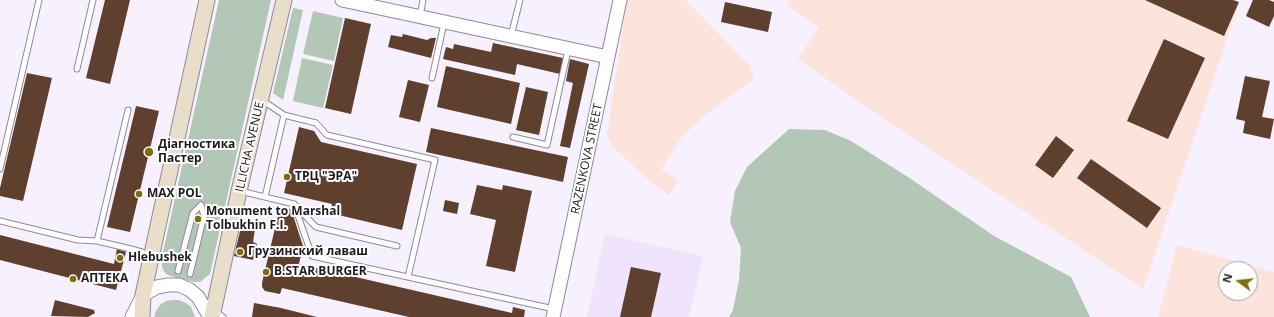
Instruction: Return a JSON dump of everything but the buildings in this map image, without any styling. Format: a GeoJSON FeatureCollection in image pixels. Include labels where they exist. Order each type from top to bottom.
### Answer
{"type":"FeatureCollection","features":[{"type":"Feature","properties":{"kind":"main road"},"geometry":{"type":"LineString","coordinates":[[142,317],[143,295],[207,0]]}},
{"type":"Feature","properties":{"kind":"main road","name":"ILLICHA AVENUE"},"geometry":{"type":"LineString","coordinates":[[212,313],[284,0]]}},
{"type":"Feature","properties":{"kind":"street"},"geometry":{"type":"LineString","coordinates":[[342,0],[608,57]]}},
{"type":"Feature","properties":{"kind":"street","name":"RAZENKOVA STREET"},"geometry":{"type":"LineString","coordinates":[[554,313],[620,0]]}},
{"type":"Feature","properties":{"kind":"street"},"geometry":{"type":"LineString","coordinates":[[132,317],[143,295],[157,287],[168,285],[179,285],[190,290],[212,313]]}},
{"type":"Feature","properties":{"kind":"lane"},"geometry":{"type":"LineString","coordinates":[[0,169],[38,0]]}},
{"type":"Feature","properties":{"kind":"lane"},"geometry":{"type":"LineString","coordinates":[[77,69],[93,0]]}},
{"type":"Feature","properties":{"kind":"lane"},"geometry":{"type":"LineString","coordinates":[[419,17],[423,0]]}},
{"type":"Feature","properties":{"kind":"lane"},"geometry":{"type":"LineString","coordinates":[[511,36],[520,0]]}},
{"type":"Feature","properties":{"kind":"lane"},"geometry":{"type":"LineString","coordinates":[[432,78],[444,22]]}},
{"type":"Feature","properties":{"kind":"lane"},"geometry":{"type":"LineString","coordinates":[[513,137],[548,144],[569,49]]}},
{"type":"Feature","properties":{"kind":"lane"},"geometry":{"type":"LineString","coordinates":[[261,99],[284,115],[316,123],[327,135],[435,160],[408,277]]}},
{"type":"Feature","properties":{"kind":"lane"},"geometry":{"type":"LineString","coordinates":[[97,240],[128,110]]}},
{"type":"Feature","properties":{"kind":"lane"},"geometry":{"type":"LineString","coordinates":[[265,197],[284,115]]}},
{"type":"Feature","properties":{"kind":"lane"},"geometry":{"type":"LineString","coordinates":[[239,191],[294,204],[316,227],[397,246]]}},
{"type":"Feature","properties":{"kind":"lane"},"geometry":{"type":"LineString","coordinates":[[294,204],[312,256],[408,277],[554,313]]}},
{"type":"Feature","properties":{"kind":"lane"},"geometry":{"type":"LineString","coordinates":[[178,271],[193,213],[201,205],[204,216],[190,274]]}},
{"type":"Feature","properties":{"kind":"lane"},"geometry":{"type":"LineString","coordinates":[[0,221],[78,240],[97,240],[142,252],[147,255],[150,263]]}},
{"type":"Feature","properties":{"kind":"lane"},"geometry":{"type":"LineString","coordinates":[[212,313],[223,317]]}},
{"type":"Feature","properties":{"kind":"shaded area"},"geometry":{"type":"Polygon","coordinates":[[[627,0],[685,0],[749,65],[754,79],[706,114],[681,138],[661,169],[678,181],[669,196],[644,176],[612,146],[607,135],[627,0]]]}},
{"type":"Feature","properties":{"kind":"shaded area"},"geometry":{"type":"Polygon","coordinates":[[[790,0],[1233,0],[1239,2],[1143,289],[878,115],[798,59],[819,27],[787,5],[790,0]]]}},
{"type":"Feature","properties":{"kind":"shaded area"},"geometry":{"type":"Polygon","coordinates":[[[605,234],[703,256],[689,317],[587,317],[605,234]]]}},
{"type":"Feature","properties":{"kind":"shaded area"},"geometry":{"type":"Polygon","coordinates":[[[1177,245],[1234,261],[1218,261],[1218,301],[1258,301],[1258,268],[1274,272],[1274,317],[1158,317],[1177,245]]]}},
{"type":"Feature","properties":{"kind":"green space"},"geometry":{"type":"Polygon","coordinates":[[[219,0],[271,0],[210,274],[200,282],[195,282],[179,279],[166,274],[163,270],[161,261],[219,0]]]}},
{"type":"Feature","properties":{"kind":"green space"},"geometry":{"type":"Polygon","coordinates":[[[293,8],[303,10],[283,100],[273,93],[293,8]]]}},
{"type":"Feature","properties":{"kind":"green space"},"geometry":{"type":"Polygon","coordinates":[[[313,11],[343,18],[334,61],[303,54],[313,11]]]}},
{"type":"Feature","properties":{"kind":"green space"},"geometry":{"type":"Polygon","coordinates":[[[302,58],[333,65],[323,108],[293,101],[302,58]]]}},
{"type":"Feature","properties":{"kind":"green space"},"geometry":{"type":"Polygon","coordinates":[[[789,129],[825,130],[851,141],[908,177],[994,236],[1071,277],[1090,317],[729,317],[733,310],[739,280],[741,248],[730,222],[735,191],[747,167],[789,129]]]}},
{"type":"Feature","properties":{"kind":"green space"},"geometry":{"type":"Polygon","coordinates":[[[179,300],[186,303],[191,307],[195,317],[154,317],[160,305],[166,301],[179,300]]]}},
{"type":"Feature","properties":{"kind":"place","name":"Діагностика Пастер"},"geometry":{"type":"Point","coordinates":[149,152]}},
{"type":"Feature","properties":{"kind":"place","name":"ТРЦ \"ЭРА\""},"geometry":{"type":"Point","coordinates":[287,177]}},
{"type":"Feature","properties":{"kind":"place","name":"MAX POL"},"geometry":{"type":"Point","coordinates":[139,194]}},
{"type":"Feature","properties":{"kind":"place","name":"Monument to Marshal Tolbukhin F.I."},"geometry":{"type":"Point","coordinates":[198,219]}},
{"type":"Feature","properties":{"kind":"place","name":"Грузинский лаваш"},"geometry":{"type":"Point","coordinates":[240,252]}},
{"type":"Feature","properties":{"kind":"place","name":"Hlebushek"},"geometry":{"type":"Point","coordinates":[120,258]}},
{"type":"Feature","properties":{"kind":"place","name":"B.STAR BURGER"},"geometry":{"type":"Point","coordinates":[266,272]}},
{"type":"Feature","properties":{"kind":"place","name":"АПТЕКА"},"geometry":{"type":"Point","coordinates":[73,279]}}]}
